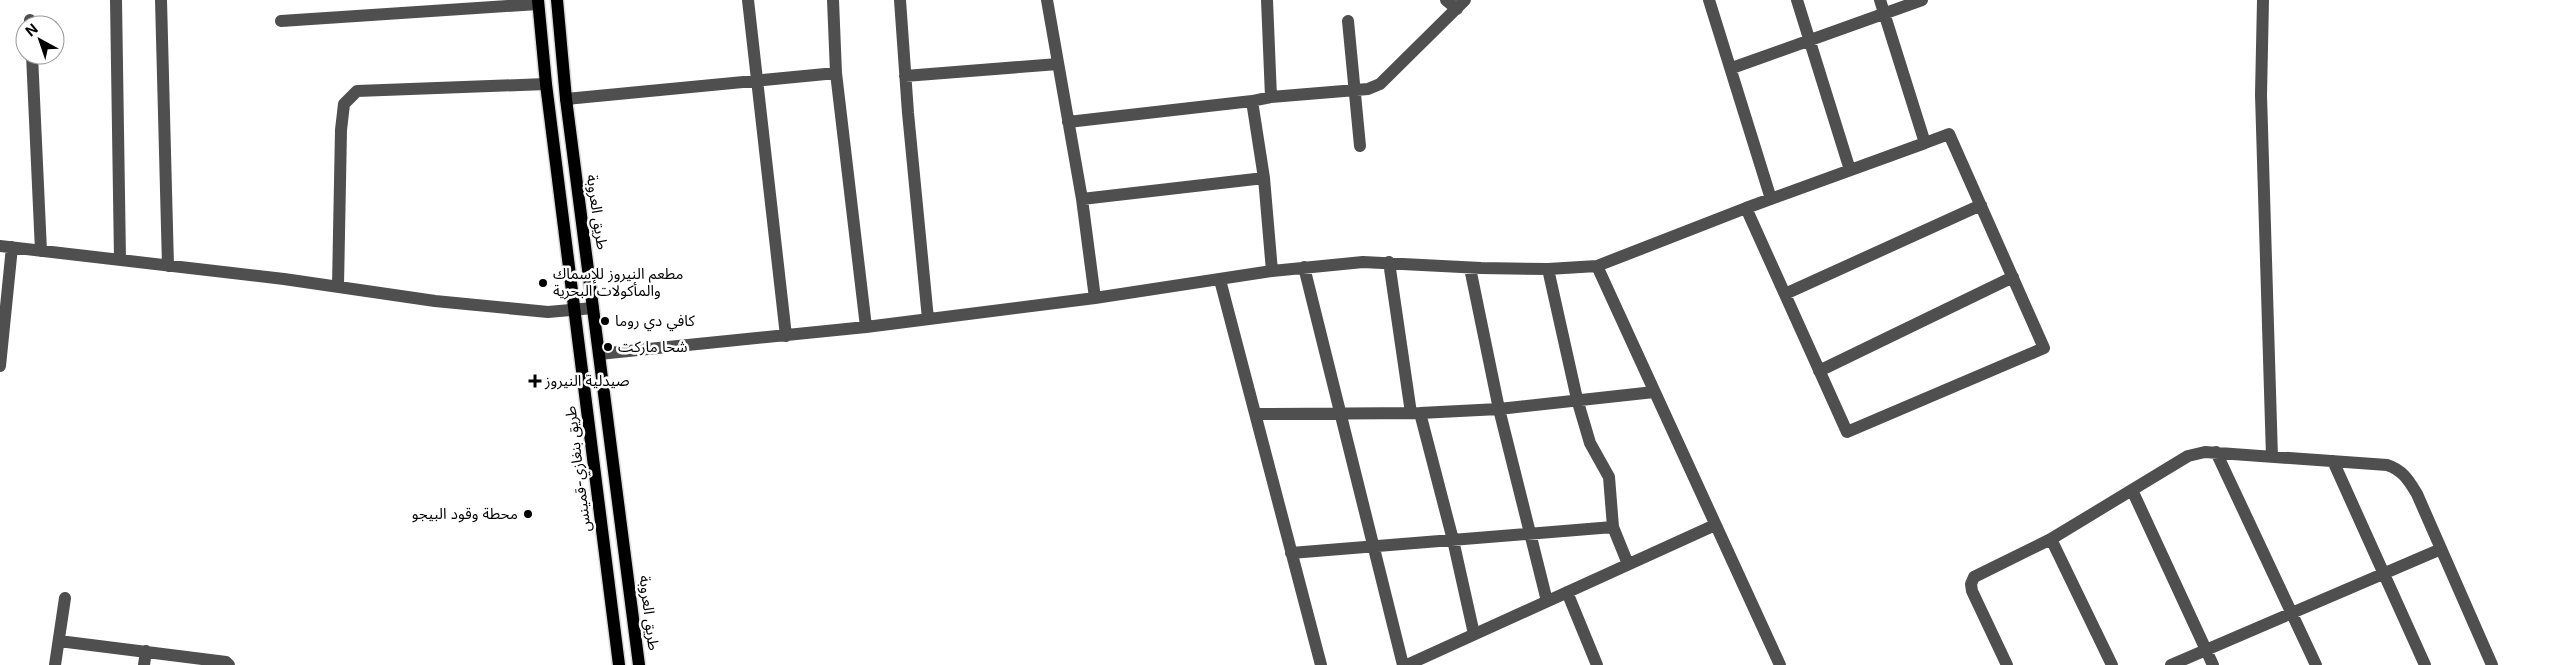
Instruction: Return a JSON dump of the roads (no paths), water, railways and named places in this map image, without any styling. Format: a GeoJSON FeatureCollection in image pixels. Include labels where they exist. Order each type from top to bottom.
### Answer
{"type":"FeatureCollection","features":[{"type":"Feature","properties":{"kind":"main road","name":"طريق العروبة"},"geometry":{"type":"LineString","coordinates":[[557,0],[566,99],[639,665]]}},
{"type":"Feature","properties":{"kind":"main road","name":"طريق بنغازي-قمينس"},"geometry":{"type":"LineString","coordinates":[[538,2],[546,84],[619,665]]}},
{"type":"Feature","properties":{"kind":"street"},"geometry":{"type":"LineString","coordinates":[[116,0],[120,260]]}},
{"type":"Feature","properties":{"kind":"street"},"geometry":{"type":"LineString","coordinates":[[161,0],[168,266]]}},
{"type":"Feature","properties":{"kind":"street"},"geometry":{"type":"LineString","coordinates":[[748,0],[786,336]]}},
{"type":"Feature","properties":{"kind":"street"},"geometry":{"type":"LineString","coordinates":[[832,0],[836,73],[866,327]]}},
{"type":"Feature","properties":{"kind":"street"},"geometry":{"type":"LineString","coordinates":[[900,0],[905,76],[928,319]]}},
{"type":"Feature","properties":{"kind":"street"},"geometry":{"type":"LineString","coordinates":[[1047,0],[1082,199],[1095,298]]}},
{"type":"Feature","properties":{"kind":"street"},"geometry":{"type":"LineString","coordinates":[[1267,0],[1271,97]]}},
{"type":"Feature","properties":{"kind":"street"},"geometry":{"type":"LineString","coordinates":[[1446,0],[1461,4]]}},
{"type":"Feature","properties":{"kind":"street"},"geometry":{"type":"LineString","coordinates":[[1709,0],[1732,68],[1771,199]]}},
{"type":"Feature","properties":{"kind":"street"},"geometry":{"type":"LineString","coordinates":[[1797,0],[1850,170]]}},
{"type":"Feature","properties":{"kind":"street"},"geometry":{"type":"LineString","coordinates":[[1880,0],[1925,142]]}},
{"type":"Feature","properties":{"kind":"street"},"geometry":{"type":"LineString","coordinates":[[1732,68],[1922,0]]}},
{"type":"Feature","properties":{"kind":"street"},"geometry":{"type":"LineString","coordinates":[[2263,0],[2261,95],[2272,457]]}},
{"type":"Feature","properties":{"kind":"street"},"geometry":{"type":"LineString","coordinates":[[281,20],[538,2]]}},
{"type":"Feature","properties":{"kind":"street"},"geometry":{"type":"LineString","coordinates":[[1068,122],[1252,101],[1271,97],[1368,89],[1380,84],[1461,4]]}},
{"type":"Feature","properties":{"kind":"street"},"geometry":{"type":"LineString","coordinates":[[1348,21],[1360,146]]}},
{"type":"Feature","properties":{"kind":"street"},"geometry":{"type":"LineString","coordinates":[[905,76],[1058,64]]}},
{"type":"Feature","properties":{"kind":"street"},"geometry":{"type":"LineString","coordinates":[[32,65],[41,251]]}},
{"type":"Feature","properties":{"kind":"street"},"geometry":{"type":"LineString","coordinates":[[566,99],[836,73]]}},
{"type":"Feature","properties":{"kind":"street"},"geometry":{"type":"LineString","coordinates":[[338,286],[341,130],[344,104],[357,91],[546,84]]}},
{"type":"Feature","properties":{"kind":"street"},"geometry":{"type":"LineString","coordinates":[[1252,101],[1264,178],[1272,271]]}},
{"type":"Feature","properties":{"kind":"street"},"geometry":{"type":"LineString","coordinates":[[599,354],[866,327],[1095,298],[1304,267],[1364,262],[1548,270],[1597,266],[1746,208],[1949,134],[2044,348],[1847,432],[1746,208]]}},
{"type":"Feature","properties":{"kind":"street"},"geometry":{"type":"LineString","coordinates":[[1082,199],[1264,178]]}},
{"type":"Feature","properties":{"kind":"street"},"geometry":{"type":"LineString","coordinates":[[1785,294],[1980,205]]}},
{"type":"Feature","properties":{"kind":"street"},"geometry":{"type":"LineString","coordinates":[[0,366],[6,246],[338,286],[435,301],[538,311],[593,308]]}},
{"type":"Feature","properties":{"kind":"street"},"geometry":{"type":"LineString","coordinates":[[1389,262],[1416,413],[1453,540],[1474,634]]}},
{"type":"Feature","properties":{"kind":"street"},"geometry":{"type":"LineString","coordinates":[[1597,266],[1780,665]]}},
{"type":"Feature","properties":{"kind":"street"},"geometry":{"type":"LineString","coordinates":[[1304,267],[1342,413],[1402,665]]}},
{"type":"Feature","properties":{"kind":"street"},"geometry":{"type":"LineString","coordinates":[[1470,268],[1499,409],[1528,534],[1547,602]]}},
{"type":"Feature","properties":{"kind":"street"},"geometry":{"type":"LineString","coordinates":[[1548,270],[1577,399],[1590,443],[1611,485],[1613,527],[1628,564]]}},
{"type":"Feature","properties":{"kind":"street"},"geometry":{"type":"LineString","coordinates":[[1819,371],[2013,277]]}},
{"type":"Feature","properties":{"kind":"street"},"geometry":{"type":"LineString","coordinates":[[1220,280],[1321,665]]}},
{"type":"Feature","properties":{"kind":"street"},"geometry":{"type":"LineString","coordinates":[[1256,414],[1416,413],[1499,409],[1654,392]]}},
{"type":"Feature","properties":{"kind":"street"},"geometry":{"type":"LineString","coordinates":[[2216,452],[2316,665]]}},
{"type":"Feature","properties":{"kind":"street"},"geometry":{"type":"LineString","coordinates":[[2007,665],[1972,591],[1972,580],[1983,571],[2051,539],[2194,453],[2216,452],[2388,465],[2397,468],[2417,494],[2492,665]]}},
{"type":"Feature","properties":{"kind":"street"},"geometry":{"type":"LineString","coordinates":[[2333,461],[2425,665]]}},
{"type":"Feature","properties":{"kind":"street"},"geometry":{"type":"LineString","coordinates":[[2132,490],[2213,665]]}},
{"type":"Feature","properties":{"kind":"street"},"geometry":{"type":"LineString","coordinates":[[1407,665],[1715,525]]}},
{"type":"Feature","properties":{"kind":"street"},"geometry":{"type":"LineString","coordinates":[[1292,552],[1613,527]]}},
{"type":"Feature","properties":{"kind":"street"},"geometry":{"type":"LineString","coordinates":[[2051,539],[2112,665]]}},
{"type":"Feature","properties":{"kind":"street"},"geometry":{"type":"LineString","coordinates":[[2172,665],[2441,549]]}},
{"type":"Feature","properties":{"kind":"street"},"geometry":{"type":"LineString","coordinates":[[1567,592],[1597,665]]}},
{"type":"Feature","properties":{"kind":"street"},"geometry":{"type":"LineString","coordinates":[[55,665],[65,598]]}},
{"type":"Feature","properties":{"kind":"street"},"geometry":{"type":"LineString","coordinates":[[59,641],[226,662],[229,665]]}},
{"type":"Feature","properties":{"kind":"street"},"geometry":{"type":"LineString","coordinates":[[144,665],[146,651]]}},
{"type":"Feature","properties":{"kind":"place","name":"مطعم النيروز للإسماك والمأكولات البحرية"},"geometry":{"type":"Point","coordinates":[543,283]}},
{"type":"Feature","properties":{"kind":"place","name":"كافي دي روما"},"geometry":{"type":"Point","coordinates":[605,321]}},
{"type":"Feature","properties":{"kind":"place","name":"شحا ماركت"},"geometry":{"type":"Point","coordinates":[608,347]}},
{"type":"Feature","properties":{"kind":"place","name":"صيدلية النيروز"},"geometry":{"type":"Point","coordinates":[535,381]}},
{"type":"Feature","properties":{"kind":"place","name":"محطة وقود البيجو"},"geometry":{"type":"Point","coordinates":[528,514]}}]}
